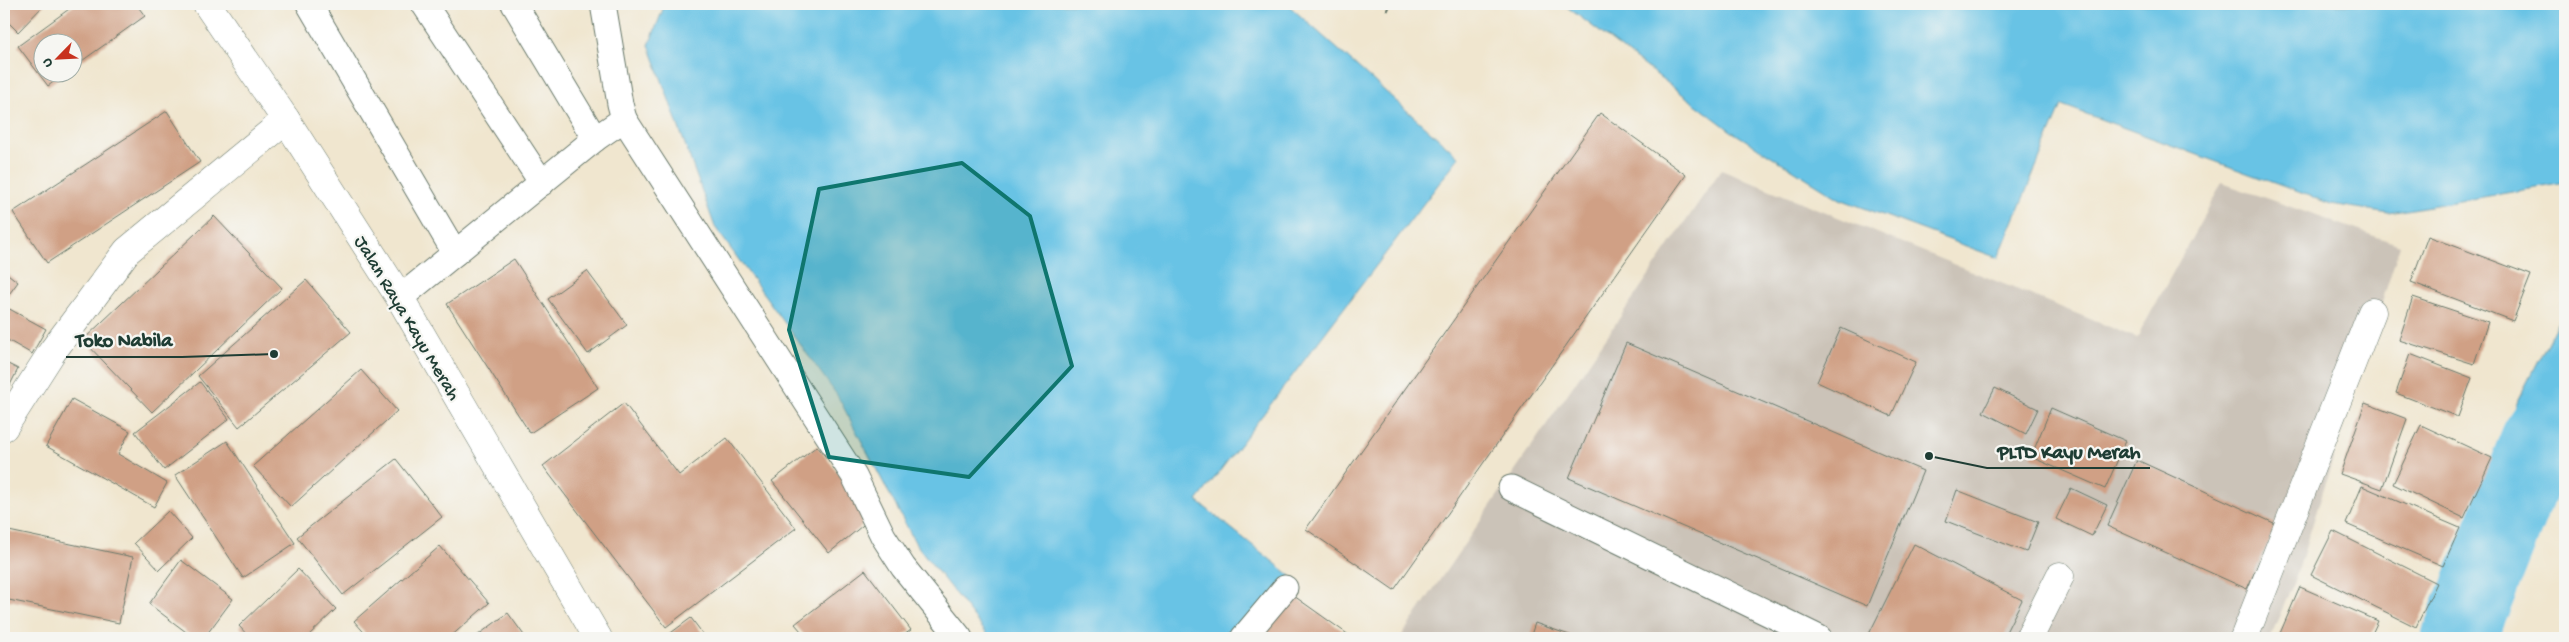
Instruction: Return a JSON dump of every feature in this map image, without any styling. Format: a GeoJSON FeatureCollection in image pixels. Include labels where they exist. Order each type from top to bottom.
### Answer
{"type":"FeatureCollection","features":[{"type":"Feature","properties":{"kind":"main road","name":"Jalan Raya Kayu Merah"},"geometry":{"type":"LineString","coordinates":[[207,4],[286,120],[400,298],[598,638]]}},
{"type":"Feature","properties":{"kind":"main road"},"geometry":{"type":"LineString","coordinates":[[4,427],[52,352],[127,251],[286,120]]}},
{"type":"Feature","properties":{"kind":"main road"},"geometry":{"type":"LineString","coordinates":[[2244,638],[2372,312]]}},
{"type":"Feature","properties":{"kind":"main road"},"geometry":{"type":"LineString","coordinates":[[2029,638],[2060,576]]}},
{"type":"Feature","properties":{"kind":"lane"},"geometry":{"type":"LineString","coordinates":[[309,4],[455,253]]}},
{"type":"Feature","properties":{"kind":"lane"},"geometry":{"type":"LineString","coordinates":[[424,4],[542,183]]}},
{"type":"Feature","properties":{"kind":"lane"},"geometry":{"type":"LineString","coordinates":[[514,4],[596,139]]}},
{"type":"Feature","properties":{"kind":"lane"},"geometry":{"type":"LineString","coordinates":[[603,4],[624,119],[854,476],[883,536],[898,560],[960,638]]}},
{"type":"Feature","properties":{"kind":"lane"},"geometry":{"type":"LineString","coordinates":[[400,298],[596,139],[624,119]]}},
{"type":"Feature","properties":{"kind":"lane"},"geometry":{"type":"LineString","coordinates":[[1512,488],[1819,638]]}},
{"type":"Feature","properties":{"kind":"lane"},"geometry":{"type":"LineString","coordinates":[[1243,638],[1285,588]]}},
{"type":"Feature","properties":{"kind":"path"},"geometry":{"type":"LineString","coordinates":[[1387,11],[1390,4]]}},
{"type":"Feature","properties":{"kind":"highlighted area"},"geometry":{"type":"Polygon","coordinates":[[[962,163],[1030,216],[1072,366],[969,477],[829,457],[789,330],[819,189],[962,163]]]}},
{"type":"Feature","properties":{"kind":"shaded area"},"geometry":{"type":"Polygon","coordinates":[[[1721,170],[2137,338],[2222,183],[2400,245],[2297,574],[2270,638],[1400,638],[1721,170]]]}},
{"type":"Feature","properties":{"kind":"water"},"geometry":{"type":"Polygon","coordinates":[[[665,4],[1287,4],[1459,157],[1197,501],[1291,576],[1227,638],[990,638],[916,544],[837,395],[715,227],[649,45],[665,4]]]}},
{"type":"Feature","properties":{"kind":"water"},"geometry":{"type":"Polygon","coordinates":[[[1563,4],[2565,4],[2565,183],[2389,213],[2331,204],[2062,105],[1998,258],[1840,199],[1731,131],[1563,4]]]}},
{"type":"Feature","properties":{"kind":"water"},"geometry":{"type":"Polygon","coordinates":[[[2565,308],[2565,483],[2497,578],[2465,568],[2518,400],[2565,308]]]}},
{"type":"Feature","properties":{"kind":"building"},"geometry":{"type":"Polygon","coordinates":[[[4,4],[45,4],[18,32],[4,18],[4,4]]]}},
{"type":"Feature","properties":{"kind":"building"},"geometry":{"type":"Polygon","coordinates":[[[76,4],[136,4],[145,16],[82,61],[82,32],[37,32],[76,4]]]}},
{"type":"Feature","properties":{"kind":"building"},"geometry":{"type":"Polygon","coordinates":[[[32,36],[32,65],[18,46],[32,36]]]}},
{"type":"Feature","properties":{"kind":"building"},"geometry":{"type":"Polygon","coordinates":[[[45,82],[53,82],[48,86],[45,82]]]}},
{"type":"Feature","properties":{"kind":"building"},"geometry":{"type":"Polygon","coordinates":[[[167,111],[200,162],[47,263],[13,212],[167,111]]]}},
{"type":"Feature","properties":{"kind":"building"},"geometry":{"type":"Polygon","coordinates":[[[1600,113],[1686,175],[1394,590],[1306,529],[1600,113]]]}},
{"type":"Feature","properties":{"kind":"building"},"geometry":{"type":"Polygon","coordinates":[[[214,216],[282,288],[152,412],[83,340],[214,216]]]}},
{"type":"Feature","properties":{"kind":"building"},"geometry":{"type":"Polygon","coordinates":[[[2428,236],[2531,275],[2513,321],[2411,282],[2428,236]]]}},
{"type":"Feature","properties":{"kind":"building"},"geometry":{"type":"Polygon","coordinates":[[[514,259],[598,388],[530,433],[447,304],[514,259]]]}},
{"type":"Feature","properties":{"kind":"building"},"geometry":{"type":"Polygon","coordinates":[[[4,271],[18,282],[4,301],[4,271]]]}},
{"type":"Feature","properties":{"kind":"building"},"geometry":{"type":"Polygon","coordinates":[[[587,271],[627,325],[588,354],[548,299],[587,271]]]}},
{"type":"Feature","properties":{"kind":"building"},"geometry":{"type":"Polygon","coordinates":[[[306,280],[351,332],[239,427],[198,376],[306,280]]]}},
{"type":"Feature","properties":{"kind":"building"},"geometry":{"type":"Polygon","coordinates":[[[2413,297],[2488,322],[2474,364],[2399,340],[2413,297]]]}},
{"type":"Feature","properties":{"kind":"building"},"geometry":{"type":"Polygon","coordinates":[[[4,306],[46,329],[32,354],[4,338],[4,306]]]}},
{"type":"Feature","properties":{"kind":"building"},"geometry":{"type":"Polygon","coordinates":[[[1841,328],[1916,362],[1891,416],[1817,382],[1841,328]]]}},
{"type":"Feature","properties":{"kind":"building"},"geometry":{"type":"Polygon","coordinates":[[[1626,343],[1923,471],[1867,606],[1569,478],[1626,343]]]}},
{"type":"Feature","properties":{"kind":"building"},"geometry":{"type":"Polygon","coordinates":[[[2410,354],[2472,378],[2458,417],[2396,393],[2410,354]]]}},
{"type":"Feature","properties":{"kind":"building"},"geometry":{"type":"Polygon","coordinates":[[[4,362],[18,369],[4,397],[4,362]]]}},
{"type":"Feature","properties":{"kind":"building"},"geometry":{"type":"Polygon","coordinates":[[[361,370],[397,411],[291,507],[253,466],[361,370]]]}},
{"type":"Feature","properties":{"kind":"building"},"geometry":{"type":"Polygon","coordinates":[[[200,382],[229,419],[164,470],[135,432],[200,382]]]}},
{"type":"Feature","properties":{"kind":"building"},"geometry":{"type":"Polygon","coordinates":[[[1995,388],[2038,409],[2026,434],[1983,412],[1995,388]]]}},
{"type":"Feature","properties":{"kind":"building"},"geometry":{"type":"Polygon","coordinates":[[[72,399],[130,431],[118,454],[167,483],[154,507],[46,446],[72,399]]]}},
{"type":"Feature","properties":{"kind":"building"},"geometry":{"type":"Polygon","coordinates":[[[624,403],[679,475],[727,438],[796,528],[666,627],[543,466],[624,403]]]}},
{"type":"Feature","properties":{"kind":"building"},"geometry":{"type":"Polygon","coordinates":[[[2365,403],[2407,419],[2382,489],[2340,474],[2365,403]]]}},
{"type":"Feature","properties":{"kind":"building"},"geometry":{"type":"Polygon","coordinates":[[[2051,408],[2126,441],[2105,489],[2031,457],[2051,408]]]}},
{"type":"Feature","properties":{"kind":"building"},"geometry":{"type":"Polygon","coordinates":[[[2421,425],[2492,458],[2464,518],[2393,484],[2421,425]]]}},
{"type":"Feature","properties":{"kind":"building"},"geometry":{"type":"Polygon","coordinates":[[[227,441],[295,543],[243,578],[175,475],[227,441]]]}},
{"type":"Feature","properties":{"kind":"building"},"geometry":{"type":"Polygon","coordinates":[[[817,446],[873,517],[829,553],[772,481],[817,446]]]}},
{"type":"Feature","properties":{"kind":"building"},"geometry":{"type":"Polygon","coordinates":[[[396,459],[442,517],[343,595],[297,537],[396,459]]]}},
{"type":"Feature","properties":{"kind":"building"},"geometry":{"type":"Polygon","coordinates":[[[2137,460],[2276,524],[2247,589],[2107,526],[2137,460]]]}},
{"type":"Feature","properties":{"kind":"building"},"geometry":{"type":"Polygon","coordinates":[[[2362,486],[2460,528],[2443,566],[2346,524],[2362,486]]]}},
{"type":"Feature","properties":{"kind":"building"},"geometry":{"type":"Polygon","coordinates":[[[2071,488],[2107,505],[2092,536],[2056,519],[2071,488]]]}},
{"type":"Feature","properties":{"kind":"building"},"geometry":{"type":"Polygon","coordinates":[[[1957,490],[2038,522],[2026,552],[1946,521],[1957,490]]]}},
{"type":"Feature","properties":{"kind":"building"},"geometry":{"type":"Polygon","coordinates":[[[168,511],[192,538],[159,570],[134,543],[168,511]]]}},
{"type":"Feature","properties":{"kind":"building"},"geometry":{"type":"Polygon","coordinates":[[[4,530],[133,557],[119,623],[4,599],[4,530]]]}},
{"type":"Feature","properties":{"kind":"building"},"geometry":{"type":"Polygon","coordinates":[[[2333,531],[2437,583],[2416,627],[2311,575],[2333,531]]]}},
{"type":"Feature","properties":{"kind":"building"},"geometry":{"type":"Polygon","coordinates":[[[1914,544],[2022,600],[2003,638],[1867,638],[1914,544]]]}},
{"type":"Feature","properties":{"kind":"building"},"geometry":{"type":"Polygon","coordinates":[[[440,546],[489,603],[449,638],[369,638],[354,621],[440,546]]]}},
{"type":"Feature","properties":{"kind":"building"},"geometry":{"type":"Polygon","coordinates":[[[181,560],[233,599],[204,638],[194,638],[149,604],[181,560]]]}},
{"type":"Feature","properties":{"kind":"building"},"geometry":{"type":"Polygon","coordinates":[[[298,569],[336,609],[306,638],[250,638],[239,626],[298,569]]]}},
{"type":"Feature","properties":{"kind":"building"},"geometry":{"type":"Polygon","coordinates":[[[865,570],[911,630],[900,638],[807,638],[795,624],[865,570]]]}},
{"type":"Feature","properties":{"kind":"building"},"geometry":{"type":"Polygon","coordinates":[[[2300,587],[2378,621],[2370,638],[2278,638],[2300,587]]]}},
{"type":"Feature","properties":{"kind":"building"},"geometry":{"type":"Polygon","coordinates":[[[1287,591],[1353,638],[1253,638],[1287,591]]]}},
{"type":"Feature","properties":{"kind":"building"},"geometry":{"type":"Polygon","coordinates":[[[508,613],[526,638],[474,638],[508,613]]]}},
{"type":"Feature","properties":{"kind":"building"},"geometry":{"type":"Polygon","coordinates":[[[691,618],[706,638],[664,638],[691,618]]]}},
{"type":"Feature","properties":{"kind":"building"},"geometry":{"type":"Polygon","coordinates":[[[1535,623],[1578,638],[1530,638],[1535,623]]]}},
{"type":"Feature","properties":{"kind":"waterway"},"geometry":{"type":"LineString","coordinates":[[2459,638],[2538,440],[2565,401]]}},
{"type":"Feature","properties":{"kind":"place","name":"Toko Nabila"},"geometry":{"type":"Point","coordinates":[274,354]}},
{"type":"Feature","properties":{"kind":"place","name":"PLTD Kayu Merah"},"geometry":{"type":"Point","coordinates":[1929,456]}}]}
